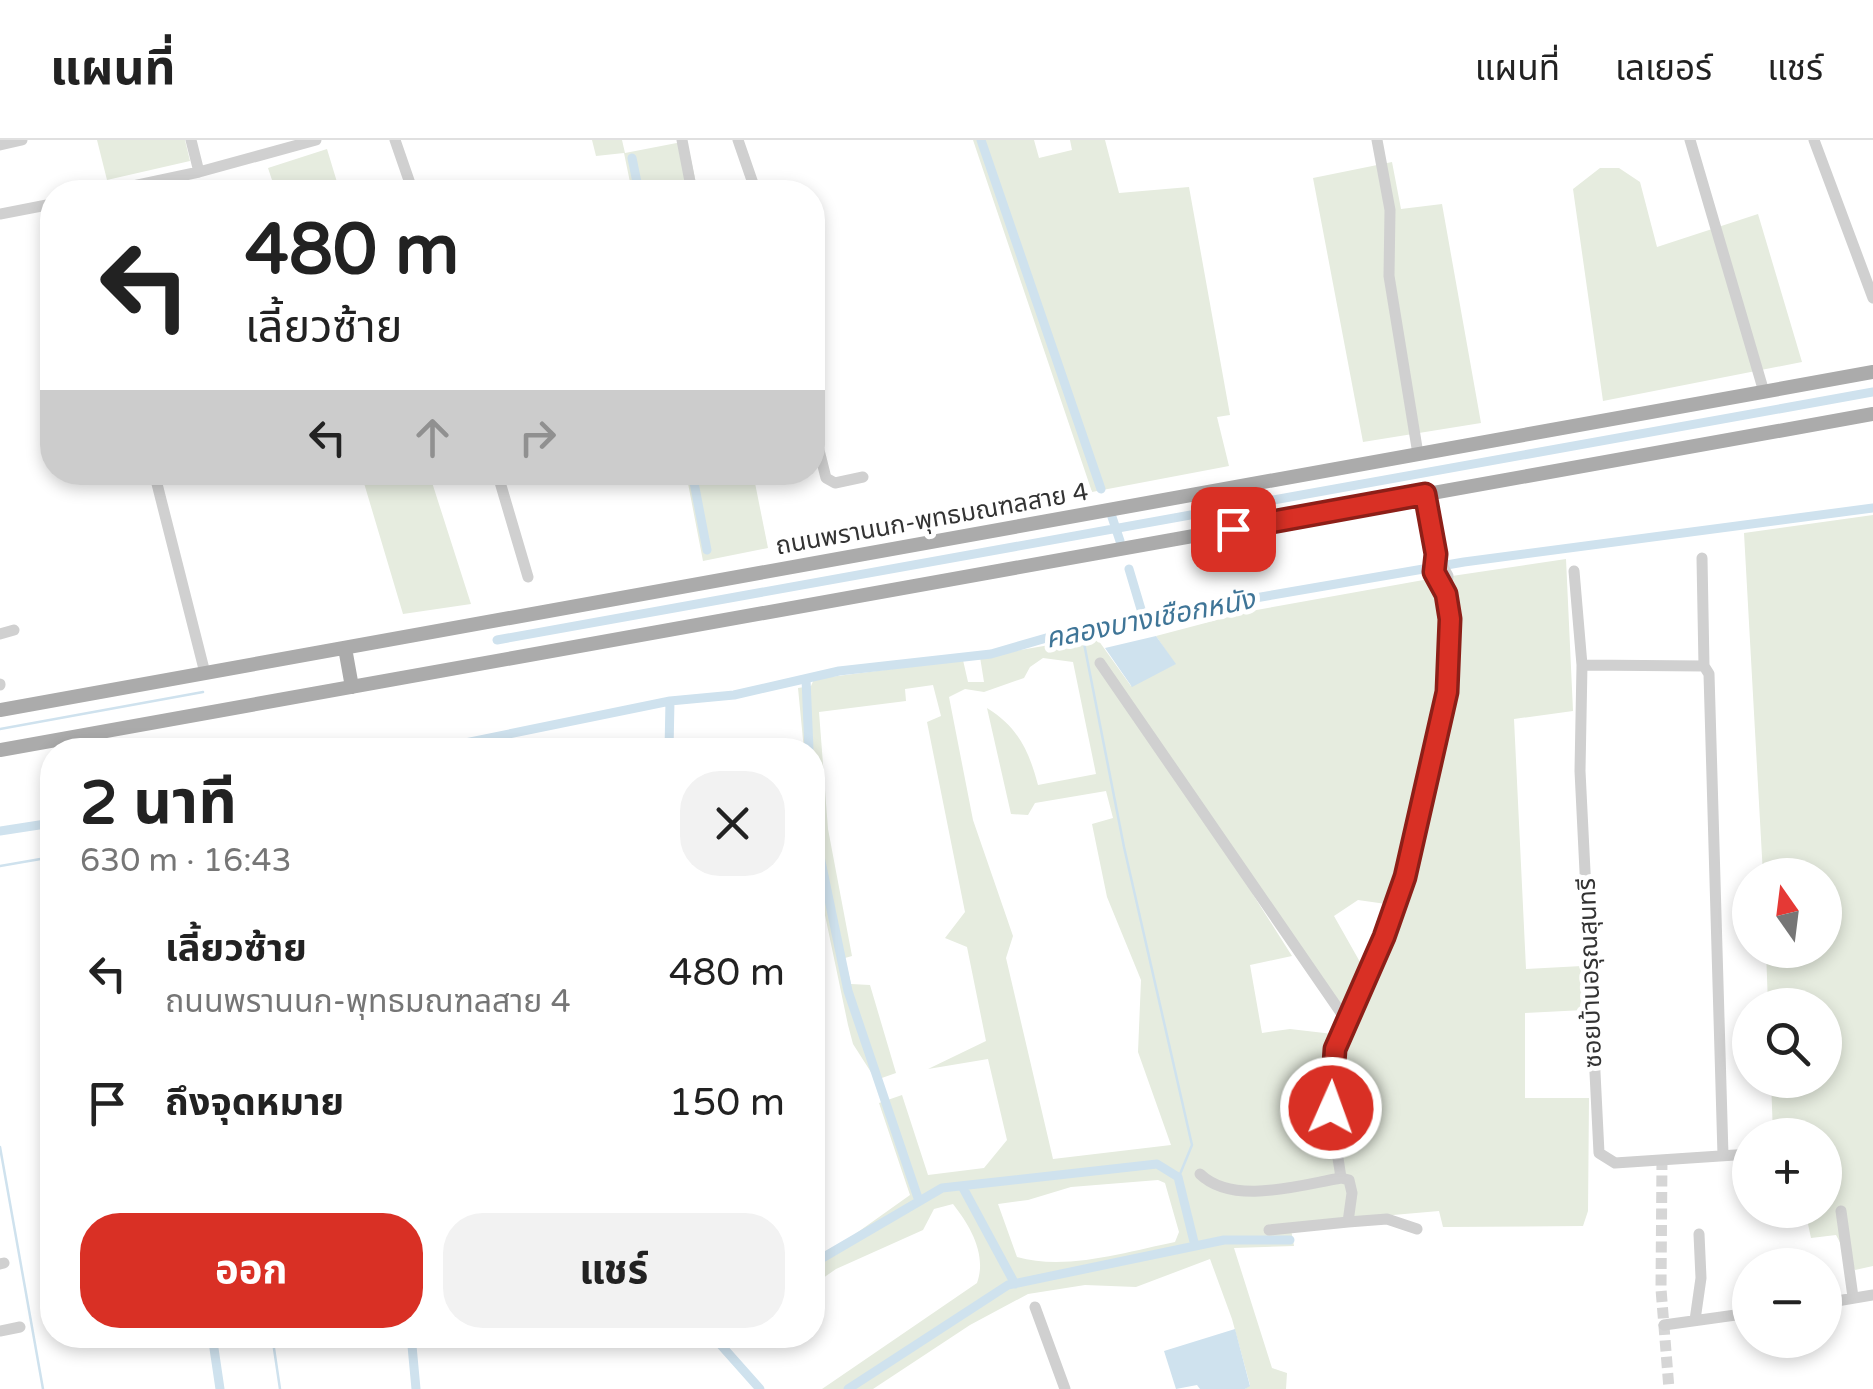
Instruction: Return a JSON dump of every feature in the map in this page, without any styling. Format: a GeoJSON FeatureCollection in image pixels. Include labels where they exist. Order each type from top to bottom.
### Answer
{"type":"FeatureCollection","features":[{"type":"Feature","properties":{"kind":"main road","name":"ถนนพรานนก-พุทธมณฑลสาย 4"},"geometry":{"type":"LineString","coordinates":[[0,710],[1873,372]]}},
{"type":"Feature","properties":{"kind":"main road"},"geometry":{"type":"LineString","coordinates":[[67,738],[1873,414]]}},
{"type":"Feature","properties":{"kind":"main road"},"geometry":{"type":"LineString","coordinates":[[345,648],[352,687]]}},
{"type":"Feature","properties":{"kind":"main road"},"geometry":{"type":"LineString","coordinates":[[0,750],[40,743]]}},
{"type":"Feature","properties":{"kind":"street"},"geometry":{"type":"LineString","coordinates":[[0,146],[22,140]]}},
{"type":"Feature","properties":{"kind":"street"},"geometry":{"type":"LineString","coordinates":[[191,140],[199,172]]}},
{"type":"Feature","properties":{"kind":"street"},"geometry":{"type":"LineString","coordinates":[[162,180],[316,140]]}},
{"type":"Feature","properties":{"kind":"street"},"geometry":{"type":"LineString","coordinates":[[395,140],[409,180]]}},
{"type":"Feature","properties":{"kind":"street"},"geometry":{"type":"LineString","coordinates":[[682,140],[690,180]]}},
{"type":"Feature","properties":{"kind":"street"},"geometry":{"type":"LineString","coordinates":[[738,140],[752,180]]}},
{"type":"Feature","properties":{"kind":"street"},"geometry":{"type":"LineString","coordinates":[[1378,140],[1390,210],[1388,276],[1418,454]]}},
{"type":"Feature","properties":{"kind":"street"},"geometry":{"type":"LineString","coordinates":[[1690,140],[1764,392]]}},
{"type":"Feature","properties":{"kind":"street"},"geometry":{"type":"LineString","coordinates":[[1814,140],[1873,298]]}},
{"type":"Feature","properties":{"kind":"street"},"geometry":{"type":"LineString","coordinates":[[0,213],[40,206]]}},
{"type":"Feature","properties":{"kind":"street"},"geometry":{"type":"LineString","coordinates":[[825,474],[834,483],[863,477]]}},
{"type":"Feature","properties":{"kind":"street"},"geometry":{"type":"LineString","coordinates":[[157,485],[205,673]]}},
{"type":"Feature","properties":{"kind":"street"},"geometry":{"type":"LineString","coordinates":[[501,485],[528,577]]}},
{"type":"Feature","properties":{"kind":"street"},"geometry":{"type":"LineString","coordinates":[[1341,1178],[1331,1108],[1331,1069],[1346,1020],[1384,937],[1412,857],[1450,673],[1445,588],[1425,494]]}},
{"type":"Feature","properties":{"kind":"street"},"geometry":{"type":"LineString","coordinates":[[1702,558],[1704,666],[1711,694],[1724,1154]]}},
{"type":"Feature","properties":{"kind":"street","name":"ซอยบ้านอรุณสุนทรี"},"geometry":{"type":"LineString","coordinates":[[1574,571],[1582,665],[1580,771],[1596,1142],[1599,1153],[1615,1163],[1732,1154]]}},
{"type":"Feature","properties":{"kind":"street"},"geometry":{"type":"LineString","coordinates":[[0,634],[14,630]]}},
{"type":"Feature","properties":{"kind":"street"},"geometry":{"type":"LineString","coordinates":[[1100,663],[1346,1020]]}},
{"type":"Feature","properties":{"kind":"street"},"geometry":{"type":"LineString","coordinates":[[1582,665],[1704,666]]}},
{"type":"Feature","properties":{"kind":"street"},"geometry":{"type":"LineString","coordinates":[[1200,1174],[1214,1187],[1226,1190],[1294,1186],[1341,1178],[1351,1184],[1348,1222]]}},
{"type":"Feature","properties":{"kind":"street"},"geometry":{"type":"LineString","coordinates":[[1842,1218],[1853,1297]]}},
{"type":"Feature","properties":{"kind":"street"},"geometry":{"type":"LineString","coordinates":[[1269,1230],[1387,1219],[1417,1229]]}},
{"type":"Feature","properties":{"kind":"street"},"geometry":{"type":"LineString","coordinates":[[1695,1320],[1701,1278],[1699,1234]]}},
{"type":"Feature","properties":{"kind":"street"},"geometry":{"type":"LineString","coordinates":[[1842,1299],[1873,1295]]}},
{"type":"Feature","properties":{"kind":"street"},"geometry":{"type":"LineString","coordinates":[[1035,1306],[1065,1389]]}},
{"type":"Feature","properties":{"kind":"street"},"geometry":{"type":"LineString","coordinates":[[1664,1325],[1732,1315]]}},
{"type":"Feature","properties":{"kind":"street"},"geometry":{"type":"LineString","coordinates":[[0,1330],[20,1327]]}},
{"type":"Feature","properties":{"kind":"shaded area"},"geometry":{"type":"Polygon","coordinates":[[[97,140],[185,140],[190,161],[107,180],[97,140]]]}},
{"type":"Feature","properties":{"kind":"shaded area"},"geometry":{"type":"Polygon","coordinates":[[[592,140],[622,140],[625,153],[687,141],[695,180],[630,180],[624,153],[596,156],[592,140]]]}},
{"type":"Feature","properties":{"kind":"shaded area"},"geometry":{"type":"Polygon","coordinates":[[[973,140],[1034,140],[1039,158],[1072,150],[1070,140],[1105,140],[1119,193],[1189,187],[1230,415],[1217,417],[1229,466],[1092,492],[973,140]]]}},
{"type":"Feature","properties":{"kind":"shaded area"},"geometry":{"type":"Polygon","coordinates":[[[327,149],[336,180],[272,180],[268,168],[327,149]]]}},
{"type":"Feature","properties":{"kind":"shaded area"},"geometry":{"type":"Polygon","coordinates":[[[1392,162],[1401,209],[1442,204],[1481,423],[1363,442],[1313,178],[1392,162]]]}},
{"type":"Feature","properties":{"kind":"shaded area"},"geometry":{"type":"Polygon","coordinates":[[[1600,168],[1619,168],[1640,182],[1657,247],[1758,214],[1802,362],[1603,401],[1573,189],[1600,168]]]}},
{"type":"Feature","properties":{"kind":"shaded area"},"geometry":{"type":"Polygon","coordinates":[[[365,485],[433,485],[471,604],[403,614],[365,485]]]}},
{"type":"Feature","properties":{"kind":"shaded area"},"geometry":{"type":"Polygon","coordinates":[[[688,485],[755,485],[768,548],[703,561],[688,485]]]}},
{"type":"Feature","properties":{"kind":"shaded area"},"geometry":{"type":"Polygon","coordinates":[[[1873,515],[1873,1266],[1855,1270],[1836,1235],[1811,1238],[1809,1228],[1842,1228],[1842,1118],[1772,1118],[1772,1098],[1842,1098],[1842,988],[1767,988],[1767,968],[1842,968],[1842,858],[1762,858],[1744,533],[1873,515]]]}},
{"type":"Feature","properties":{"kind":"shaded area"},"geometry":{"type":"Polygon","coordinates":[[[1566,559],[1573,711],[1514,719],[1526,969],[1582,966],[1584,1010],[1525,1013],[1525,1098],[1589,1098],[1588,1211],[1583,1226],[1443,1227],[1439,1211],[1290,1224],[1294,1246],[1234,1248],[1272,1368],[1287,1373],[1286,1389],[1245,1389],[1250,1385],[1210,1259],[1136,1287],[1085,1285],[1028,1294],[970,1325],[873,1389],[822,1389],[977,1283],[980,1273],[979,1252],[953,1204],[934,1209],[923,1230],[825,1277],[825,1255],[910,1195],[879,1103],[902,1095],[928,1175],[984,1168],[1007,1140],[988,1059],[928,1069],[986,1041],[967,947],[945,938],[965,912],[927,722],[941,716],[933,685],[905,689],[906,701],[819,712],[821,738],[803,738],[798,688],[811,686],[814,679],[963,660],[968,682],[984,682],[980,657],[1096,637],[1131,686],[1175,664],[1156,636],[1251,611],[1429,579],[1442,608],[1442,691],[1421,787],[1386,904],[1358,900],[1334,916],[1360,962],[1350,998],[1421,842],[1449,711],[1458,634],[1452,576],[1566,559]],[[1043,658],[1030,667],[1024,678],[984,692],[965,689],[949,697],[973,820],[1013,936],[1006,958],[1053,1159],[1171,1145],[1138,1052],[1141,980],[1107,897],[1092,824],[1113,818],[1106,791],[1035,803],[1028,815],[1011,814],[987,708],[1007,723],[1021,741],[1038,785],[1096,774],[1073,662],[1043,658]],[[1252,893],[1292,956],[1250,965],[1262,1033],[1290,1029],[1333,1034],[1345,1009],[1252,893]],[[1158,1180],[1071,1187],[998,1204],[1017,1257],[1055,1262],[1116,1255],[1175,1242],[1179,1232],[1165,1183],[1158,1180]]]}},
{"type":"Feature","properties":{"kind":"shaded area"},"geometry":{"type":"Polygon","coordinates":[[[825,790],[828,829],[852,956],[845,958],[851,984],[870,985],[896,1073],[876,1080],[853,1044],[825,915],[825,790]]]}},
{"type":"Feature","properties":{"kind":"water"},"geometry":{"type":"Polygon","coordinates":[[[1156,636],[1176,664],[1132,687],[1105,648],[1156,636]]]}},
{"type":"Feature","properties":{"kind":"water"},"geometry":{"type":"Polygon","coordinates":[[[1235,1329],[1250,1386],[1200,1389],[1197,1385],[1176,1389],[1164,1351],[1235,1329]]]}},
{"type":"Feature","properties":{"kind":"waterway"},"geometry":{"type":"LineString","coordinates":[[981,140],[1101,489]]}},
{"type":"Feature","properties":{"kind":"waterway"},"geometry":{"type":"LineString","coordinates":[[632,158],[637,180]]}},
{"type":"Feature","properties":{"kind":"waterway"},"geometry":{"type":"LineString","coordinates":[[497,640],[1873,392]]}},
{"type":"Feature","properties":{"kind":"waterway"},"geometry":{"type":"LineString","coordinates":[[694,485],[707,550]]}},
{"type":"Feature","properties":{"kind":"waterway","name":"คลองบางเชือกหนัง"},"geometry":{"type":"LineString","coordinates":[[490,738],[670,701],[734,695],[839,671],[991,654],[1081,628],[1464,562],[1873,508]]}},
{"type":"Feature","properties":{"kind":"waterway"},"geometry":{"type":"LineString","coordinates":[[1112,517],[1120,541]]}},
{"type":"Feature","properties":{"kind":"waterway"},"geometry":{"type":"LineString","coordinates":[[1129,569],[1143,616]]}},
{"type":"Feature","properties":{"kind":"waterway"},"geometry":{"type":"LineString","coordinates":[[1081,628],[1124,847],[1192,1145],[1178,1179]]}},
{"type":"Feature","properties":{"kind":"waterway"},"geometry":{"type":"LineString","coordinates":[[806,679],[808,738]]}},
{"type":"Feature","properties":{"kind":"waterway"},"geometry":{"type":"LineString","coordinates":[[0,729],[203,692]]}},
{"type":"Feature","properties":{"kind":"waterway"},"geometry":{"type":"LineString","coordinates":[[669,738],[670,701]]}},
{"type":"Feature","properties":{"kind":"waterway","name":"คลองบางเชือกหนัง"},"geometry":{"type":"LineString","coordinates":[[0,831],[40,825]]}},
{"type":"Feature","properties":{"kind":"waterway"},"geometry":{"type":"LineString","coordinates":[[0,866],[40,859]]}},
{"type":"Feature","properties":{"kind":"waterway"},"geometry":{"type":"LineString","coordinates":[[825,880],[848,991],[919,1201]]}},
{"type":"Feature","properties":{"kind":"waterway"},"geometry":{"type":"LineString","coordinates":[[0,1147],[43,1389]]}},
{"type":"Feature","properties":{"kind":"waterway"},"geometry":{"type":"LineString","coordinates":[[825,1256],[942,1188],[1157,1164],[1178,1177],[1195,1246]]}},
{"type":"Feature","properties":{"kind":"waterway"},"geometry":{"type":"LineString","coordinates":[[962,1186],[1015,1284]]}},
{"type":"Feature","properties":{"kind":"waterway"},"geometry":{"type":"LineString","coordinates":[[848,1389],[1008,1285],[1224,1240],[1290,1240]]}},
{"type":"Feature","properties":{"kind":"waterway"},"geometry":{"type":"LineString","coordinates":[[214,1348],[220,1389]]}},
{"type":"Feature","properties":{"kind":"waterway"},"geometry":{"type":"LineString","coordinates":[[274,1348],[280,1389]]}},
{"type":"Feature","properties":{"kind":"waterway"},"geometry":{"type":"LineString","coordinates":[[412,1348],[416,1389]]}},
{"type":"Feature","properties":{"kind":"waterway"},"geometry":{"type":"LineString","coordinates":[[724,1348],[760,1389]]}},
{"type":"Feature","properties":{"kind":"tunnel"},"geometry":{"type":"LineString","coordinates":[[1662,1159],[1661,1289],[1669,1389]]}},
{"type":"Feature","properties":{"kind":"route"},"geometry":{"type":"LineString","coordinates":[[1233,529],[1425,494],[1436,554],[1434,572],[1446,594],[1450,673],[1412,857],[1384,937],[1335,1049],[1331,1108]]}}]}
